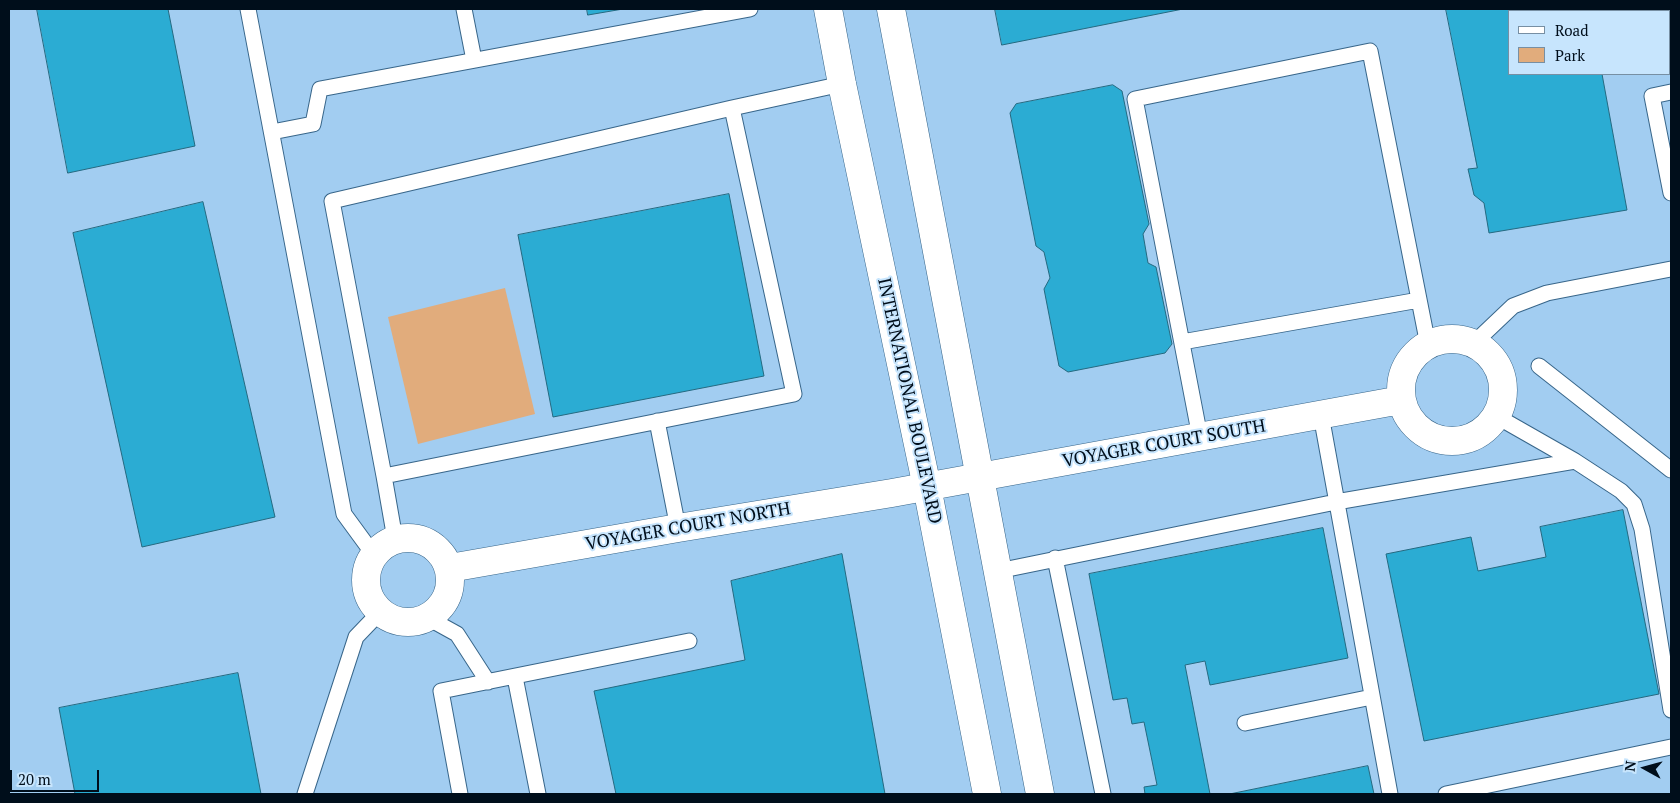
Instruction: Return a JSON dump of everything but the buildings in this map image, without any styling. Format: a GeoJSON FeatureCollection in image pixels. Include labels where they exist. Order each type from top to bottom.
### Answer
{"type":"FeatureCollection","features":[{"type":"Feature","properties":{"kind":"street","name":"INTERNATIONAL BOULEVARD"},"geometry":{"type":"LineString","coordinates":[[828,9],[842,84],[927,487],[987,794]]}},
{"type":"Feature","properties":{"kind":"street"},"geometry":{"type":"LineString","coordinates":[[891,9],[1040,794]]}},
{"type":"Feature","properties":{"kind":"street"},"geometry":{"type":"LineString","coordinates":[[1448,339],[1473,344],[1490,356],[1499,371],[1503,394],[1496,416],[1479,434],[1458,442],[1434,438],[1421,432],[1410,420],[1401,400],[1402,379],[1412,358],[1428,345],[1448,339]]}},
{"type":"Feature","properties":{"kind":"street","name":"VOYAGER COURT SOUTH"},"geometry":{"type":"LineString","coordinates":[[927,487],[1401,400]]}},
{"type":"Feature","properties":{"kind":"street","name":"VOYAGER COURT NORTH"},"geometry":{"type":"LineString","coordinates":[[450,568],[927,487]]}},
{"type":"Feature","properties":{"kind":"street"},"geometry":{"type":"LineString","coordinates":[[408,537],[422,539],[428,543],[444,556],[450,568],[451,583],[448,597],[440,609],[428,618],[414,622],[399,622],[389,618],[380,612],[372,602],[367,591],[367,567],[384,547],[408,537]]}},
{"type":"Feature","properties":{"kind":"lane"},"geometry":{"type":"LineString","coordinates":[[248,9],[344,514],[384,547]]}},
{"type":"Feature","properties":{"kind":"lane"},"geometry":{"type":"LineString","coordinates":[[464,9],[474,60]]}},
{"type":"Feature","properties":{"kind":"lane"},"geometry":{"type":"LineString","coordinates":[[272,132],[313,124],[320,89],[750,9]]}},
{"type":"Feature","properties":{"kind":"lane"},"geometry":{"type":"LineString","coordinates":[[1200,437],[1135,99],[1370,51],[1428,345]]}},
{"type":"Feature","properties":{"kind":"lane"},"geometry":{"type":"LineString","coordinates":[[384,547],[384,476],[332,201],[842,84]]}},
{"type":"Feature","properties":{"kind":"lane"},"geometry":{"type":"LineString","coordinates":[[1671,92],[1652,96],[1671,193]]}},
{"type":"Feature","properties":{"kind":"lane"},"geometry":{"type":"LineString","coordinates":[[384,476],[794,394],[732,108]]}},
{"type":"Feature","properties":{"kind":"lane"},"geometry":{"type":"LineString","coordinates":[[1473,344],[1513,306],[1546,293],[1671,269]]}},
{"type":"Feature","properties":{"kind":"lane"},"geometry":{"type":"LineString","coordinates":[[1182,342],[1419,300]]}},
{"type":"Feature","properties":{"kind":"lane"},"geometry":{"type":"LineString","coordinates":[[1539,366],[1671,470]]}},
{"type":"Feature","properties":{"kind":"lane"},"geometry":{"type":"LineString","coordinates":[[1321,415],[1390,794]]}},
{"type":"Feature","properties":{"kind":"lane"},"geometry":{"type":"LineString","coordinates":[[1496,416],[1575,461],[1622,492],[1634,504],[1642,529],[1671,710]]}},
{"type":"Feature","properties":{"kind":"lane"},"geometry":{"type":"LineString","coordinates":[[657,421],[678,528]]}},
{"type":"Feature","properties":{"kind":"lane"},"geometry":{"type":"LineString","coordinates":[[998,570],[1336,502],[1575,461]]}},
{"type":"Feature","properties":{"kind":"lane"},"geometry":{"type":"LineString","coordinates":[[1056,558],[1102,794]]}},
{"type":"Feature","properties":{"kind":"lane"},"geometry":{"type":"LineString","coordinates":[[305,794],[356,637],[380,612]]}},
{"type":"Feature","properties":{"kind":"lane"},"geometry":{"type":"LineString","coordinates":[[428,618],[457,634],[488,682]]}},
{"type":"Feature","properties":{"kind":"lane"},"geometry":{"type":"LineString","coordinates":[[460,794],[442,691],[689,641]]}},
{"type":"Feature","properties":{"kind":"lane"},"geometry":{"type":"LineString","coordinates":[[515,677],[538,794]]}},
{"type":"Feature","properties":{"kind":"lane"},"geometry":{"type":"LineString","coordinates":[[1245,723],[1372,697]]}},
{"type":"Feature","properties":{"kind":"lane"},"geometry":{"type":"LineString","coordinates":[[1446,794],[1671,747]]}},
{"type":"Feature","properties":{"kind":"shaded area"},"geometry":{"type":"Polygon","coordinates":[[[9,9],[1671,9],[1671,794],[9,794],[9,9]]]}},
{"type":"Feature","properties":{"kind":"green space"},"geometry":{"type":"Polygon","coordinates":[[[505,288],[535,414],[418,444],[388,317],[505,288]]]}}]}
